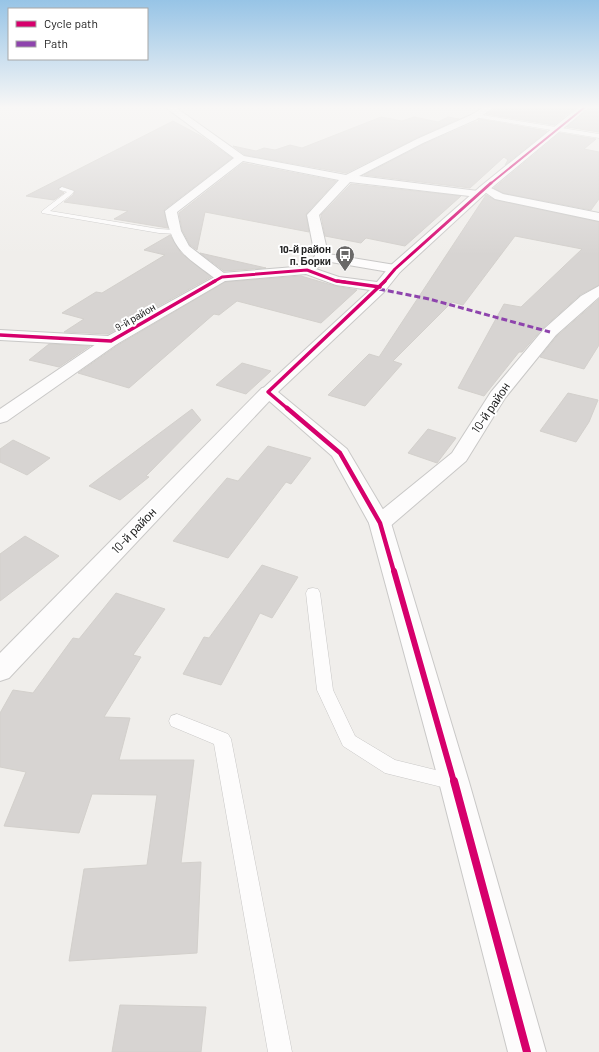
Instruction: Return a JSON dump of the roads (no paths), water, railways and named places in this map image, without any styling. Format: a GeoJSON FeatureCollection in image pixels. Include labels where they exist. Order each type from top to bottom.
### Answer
{"type":"FeatureCollection","features":[{"type":"Feature","properties":{"kind":"street"},"geometry":{"type":"LineString","coordinates":[[238,156],[241,158],[347,178],[482,191],[499,197],[598,216]]}},
{"type":"Feature","properties":{"kind":"street"},"geometry":{"type":"LineString","coordinates":[[322,257],[313,215],[347,178],[390,156]]}},
{"type":"Feature","properties":{"kind":"street","name":"10-й район"},"geometry":{"type":"LineString","coordinates":[[0,670],[268,392],[482,191],[523,156]]}},
{"type":"Feature","properties":{"kind":"street"},"geometry":{"type":"LineString","coordinates":[[241,158],[171,211],[175,231],[177,232],[184,248],[222,277],[307,270],[336,282],[388,278]]}},
{"type":"Feature","properties":{"kind":"street"},"geometry":{"type":"LineString","coordinates":[[307,270],[322,257],[346,260],[388,278]]}},
{"type":"Feature","properties":{"kind":"street","name":"9-й район"},"geometry":{"type":"LineString","coordinates":[[0,417],[111,340],[222,277]]}},
{"type":"Feature","properties":{"kind":"street","name":"10-й район"},"geometry":{"type":"LineString","coordinates":[[380,523],[459,456],[497,396],[550,332],[586,299],[599,290]]}},
{"type":"Feature","properties":{"kind":"street","name":"9-й район"},"geometry":{"type":"LineString","coordinates":[[0,335],[111,340]]}},
{"type":"Feature","properties":{"kind":"street"},"geometry":{"type":"LineString","coordinates":[[268,392],[340,453],[380,523],[454,782],[527,1052]]}},
{"type":"Feature","properties":{"kind":"lane"},"geometry":{"type":"LineString","coordinates":[[62,189],[71,191],[44,212],[159,231],[177,232]]}},
{"type":"Feature","properties":{"kind":"lane"},"geometry":{"type":"LineString","coordinates":[[313,593],[324,690],[349,741],[391,767],[454,782]]}},
{"type":"Feature","properties":{"kind":"lane"},"geometry":{"type":"LineString","coordinates":[[177,721],[222,739],[280,1052]]}},
{"type":"Feature","properties":{"kind":"place","name":"10-й район п. Борки"},"geometry":{"type":"Point","coordinates":[345,272]}}]}
